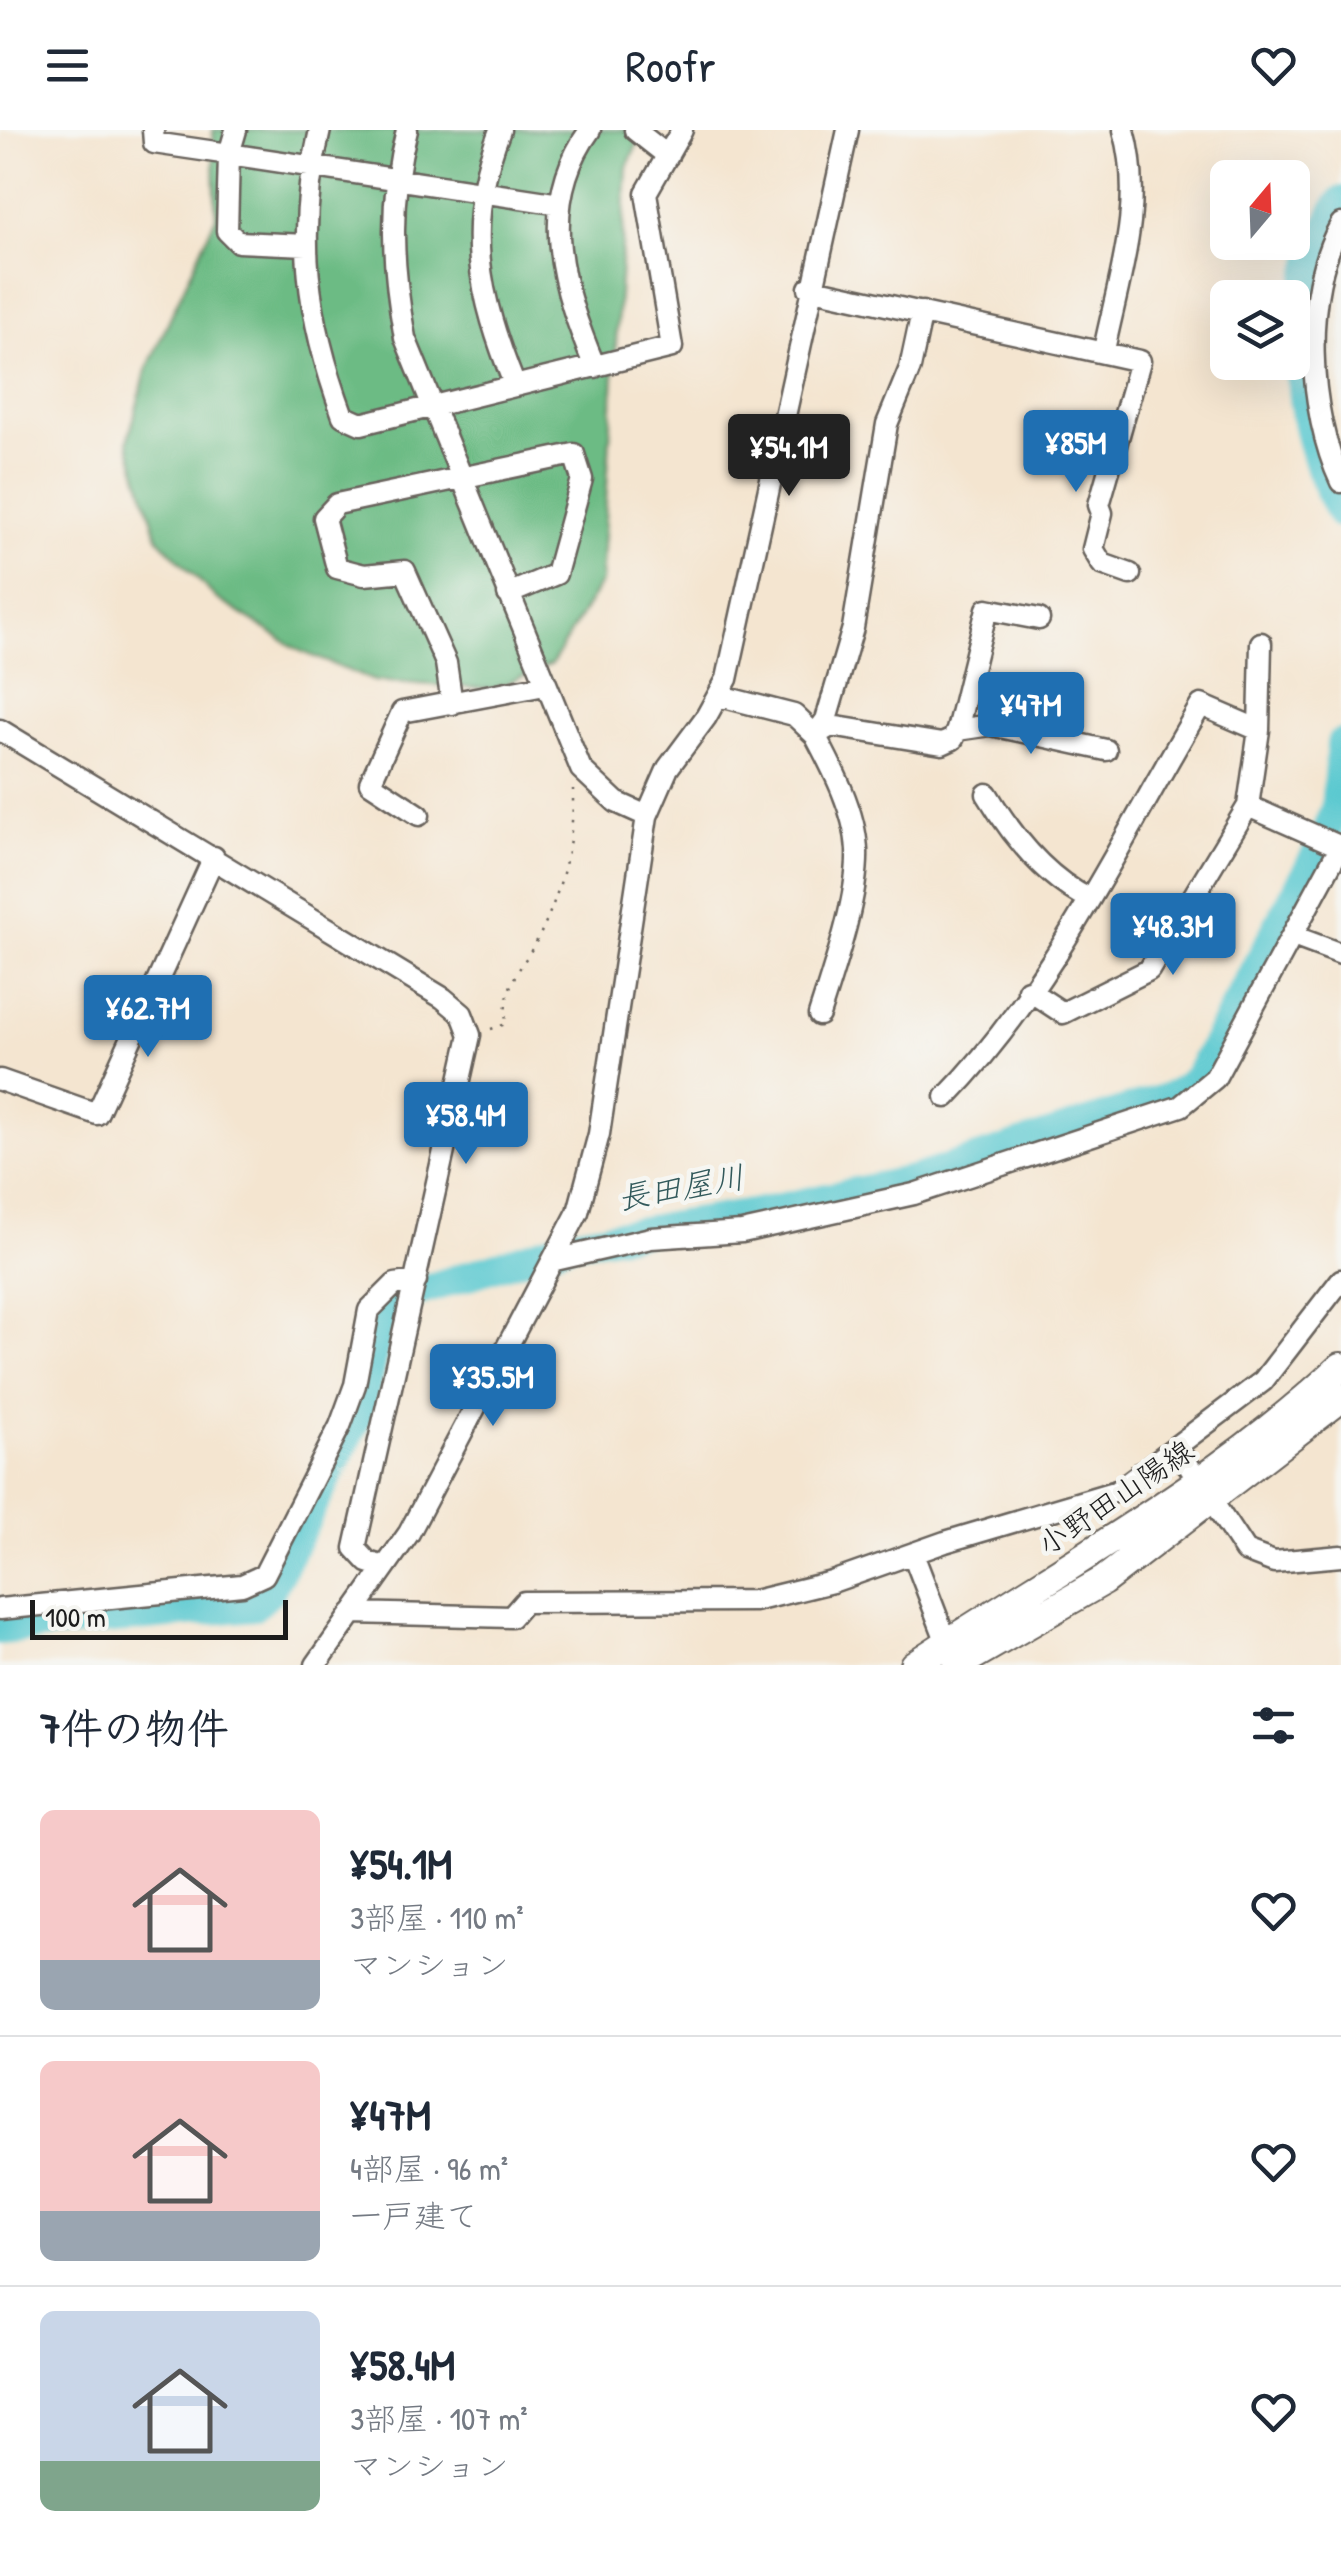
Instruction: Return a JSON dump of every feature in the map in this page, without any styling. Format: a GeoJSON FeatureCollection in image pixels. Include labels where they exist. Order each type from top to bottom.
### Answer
{"type":"FeatureCollection","features":[{"type":"Feature","properties":{"kind":"main road","name":"小野田山陽線"},"geometry":{"type":"LineString","coordinates":[[1204,1493],[1341,1367]]}},
{"type":"Feature","properties":{"kind":"main road","name":"小野田山陽線"},"geometry":{"type":"LineString","coordinates":[[914,1665],[961,1658],[1115,1540],[1204,1493],[1341,1398]]}},
{"type":"Feature","properties":{"kind":"street"},"geometry":{"type":"LineString","coordinates":[[153,130],[154,142],[560,204]]}},
{"type":"Feature","properties":{"kind":"street"},"geometry":{"type":"LineString","coordinates":[[236,130],[230,154],[227,231],[238,242],[306,244]]}},
{"type":"Feature","properties":{"kind":"street"},"geometry":{"type":"LineString","coordinates":[[320,130],[311,167],[306,244],[318,349],[343,416],[361,424],[672,347],[646,193],[682,130]]}},
{"type":"Feature","properties":{"kind":"street"},"geometry":{"type":"LineString","coordinates":[[408,130],[392,217],[395,286],[406,338],[575,755],[595,786],[647,816]]}},
{"type":"Feature","properties":{"kind":"street"},"geometry":{"type":"LineString","coordinates":[[500,130],[480,192],[480,280],[485,306],[515,386]]}},
{"type":"Feature","properties":{"kind":"street"},"geometry":{"type":"LineString","coordinates":[[590,130],[571,165],[560,204],[559,267],[595,368]]}},
{"type":"Feature","properties":{"kind":"street"},"geometry":{"type":"LineString","coordinates":[[636,130],[668,156]]}},
{"type":"Feature","properties":{"kind":"street"},"geometry":{"type":"LineString","coordinates":[[316,1665],[409,1533],[570,1228],[596,1151],[647,816],[668,768],[720,696],[809,288],[848,130]]}},
{"type":"Feature","properties":{"kind":"street"},"geometry":{"type":"LineString","coordinates":[[1104,350],[1134,210],[1132,164],[1124,130]]}},
{"type":"Feature","properties":{"kind":"street"},"geometry":{"type":"LineString","coordinates":[[1341,224],[1318,284],[1317,383],[1318,424],[1341,482]]}},
{"type":"Feature","properties":{"kind":"street"},"geometry":{"type":"LineString","coordinates":[[809,288],[1140,361],[1099,504],[1102,513],[1093,549],[1102,564],[1130,574]]}},
{"type":"Feature","properties":{"kind":"street"},"geometry":{"type":"LineString","coordinates":[[815,735],[826,720],[853,628],[887,424],[910,368],[922,312]]}},
{"type":"Feature","properties":{"kind":"street"},"geometry":{"type":"LineString","coordinates":[[452,704],[446,664],[405,571],[364,575],[337,568],[324,518],[337,504],[574,454],[582,480],[556,574],[508,594]]}},
{"type":"Feature","properties":{"kind":"street"},"geometry":{"type":"LineString","coordinates":[[815,735],[831,726],[942,744],[953,739],[987,609],[1039,619]]}},
{"type":"Feature","properties":{"kind":"street"},"geometry":{"type":"LineString","coordinates":[[1028,990],[1063,1013],[1148,970],[1248,806],[1259,730],[1261,643]]}},
{"type":"Feature","properties":{"kind":"street"},"geometry":{"type":"LineString","coordinates":[[419,815],[370,783],[402,712],[545,685]]}},
{"type":"Feature","properties":{"kind":"street"},"geometry":{"type":"LineString","coordinates":[[720,696],[794,715],[815,735],[840,785],[857,851],[850,911],[819,1015]]}},
{"type":"Feature","properties":{"kind":"street"},"geometry":{"type":"LineString","coordinates":[[946,1097],[976,1067],[1089,899],[1201,706],[1259,730]]}},
{"type":"Feature","properties":{"kind":"street"},"geometry":{"type":"LineString","coordinates":[[957,730],[991,725],[1017,728],[1106,750]]}},
{"type":"Feature","properties":{"kind":"street"},"geometry":{"type":"LineString","coordinates":[[0,730],[443,998],[462,1014],[470,1034],[355,1548],[384,1568]]}},
{"type":"Feature","properties":{"kind":"street"},"geometry":{"type":"LineString","coordinates":[[987,794],[1010,831],[1073,891],[1089,899]]}},
{"type":"Feature","properties":{"kind":"street"},"geometry":{"type":"LineString","coordinates":[[554,1260],[652,1238],[742,1232],[914,1194],[1181,1106],[1216,1078],[1293,936],[1334,844],[1248,806]]}},
{"type":"Feature","properties":{"kind":"street"},"geometry":{"type":"LineString","coordinates":[[0,1080],[96,1114],[214,858]]}},
{"type":"Feature","properties":{"kind":"street"},"geometry":{"type":"LineString","coordinates":[[1293,936],[1341,954]]}},
{"type":"Feature","properties":{"kind":"street"},"geometry":{"type":"LineString","coordinates":[[352,1613],[478,1619],[511,1617],[524,1602],[754,1602],[1117,1491],[1263,1381],[1341,1280]]}},
{"type":"Feature","properties":{"kind":"street"},"geometry":{"type":"LineString","coordinates":[[0,1610],[242,1585],[264,1575],[340,1426],[356,1385],[369,1310],[395,1284],[413,1290]]}},
{"type":"Feature","properties":{"kind":"street"},"geometry":{"type":"LineString","coordinates":[[1177,1448],[1245,1551],[1258,1558],[1300,1562],[1341,1556]]}},
{"type":"Feature","properties":{"kind":"street"},"geometry":{"type":"LineString","coordinates":[[914,1554],[961,1658]]}},
{"type":"Feature","properties":{"kind":"path"},"geometry":{"type":"LineString","coordinates":[[470,1034],[506,1024],[503,997],[544,928],[566,866],[574,823],[575,755]]}},
{"type":"Feature","properties":{"kind":"green space"},"geometry":{"type":"Polygon","coordinates":[[[213,130],[644,130],[627,167],[601,582],[552,664],[493,689],[374,681],[302,652],[216,598],[158,538],[128,441],[146,371],[216,217],[213,130]]]}},
{"type":"Feature","properties":{"kind":"waterway","name":"長田屋川"},"geometry":{"type":"LineString","coordinates":[[1341,201],[1310,276],[1302,316],[1300,357],[1311,438],[1341,514]]}},
{"type":"Feature","properties":{"kind":"waterway","name":"長田屋川"},"geometry":{"type":"LineString","coordinates":[[0,1630],[254,1606],[270,1591],[361,1411],[382,1312],[402,1297],[571,1242],[756,1213],[916,1179],[1174,1095],[1197,1078],[1324,839],[1335,808],[1341,744]]}}]}
